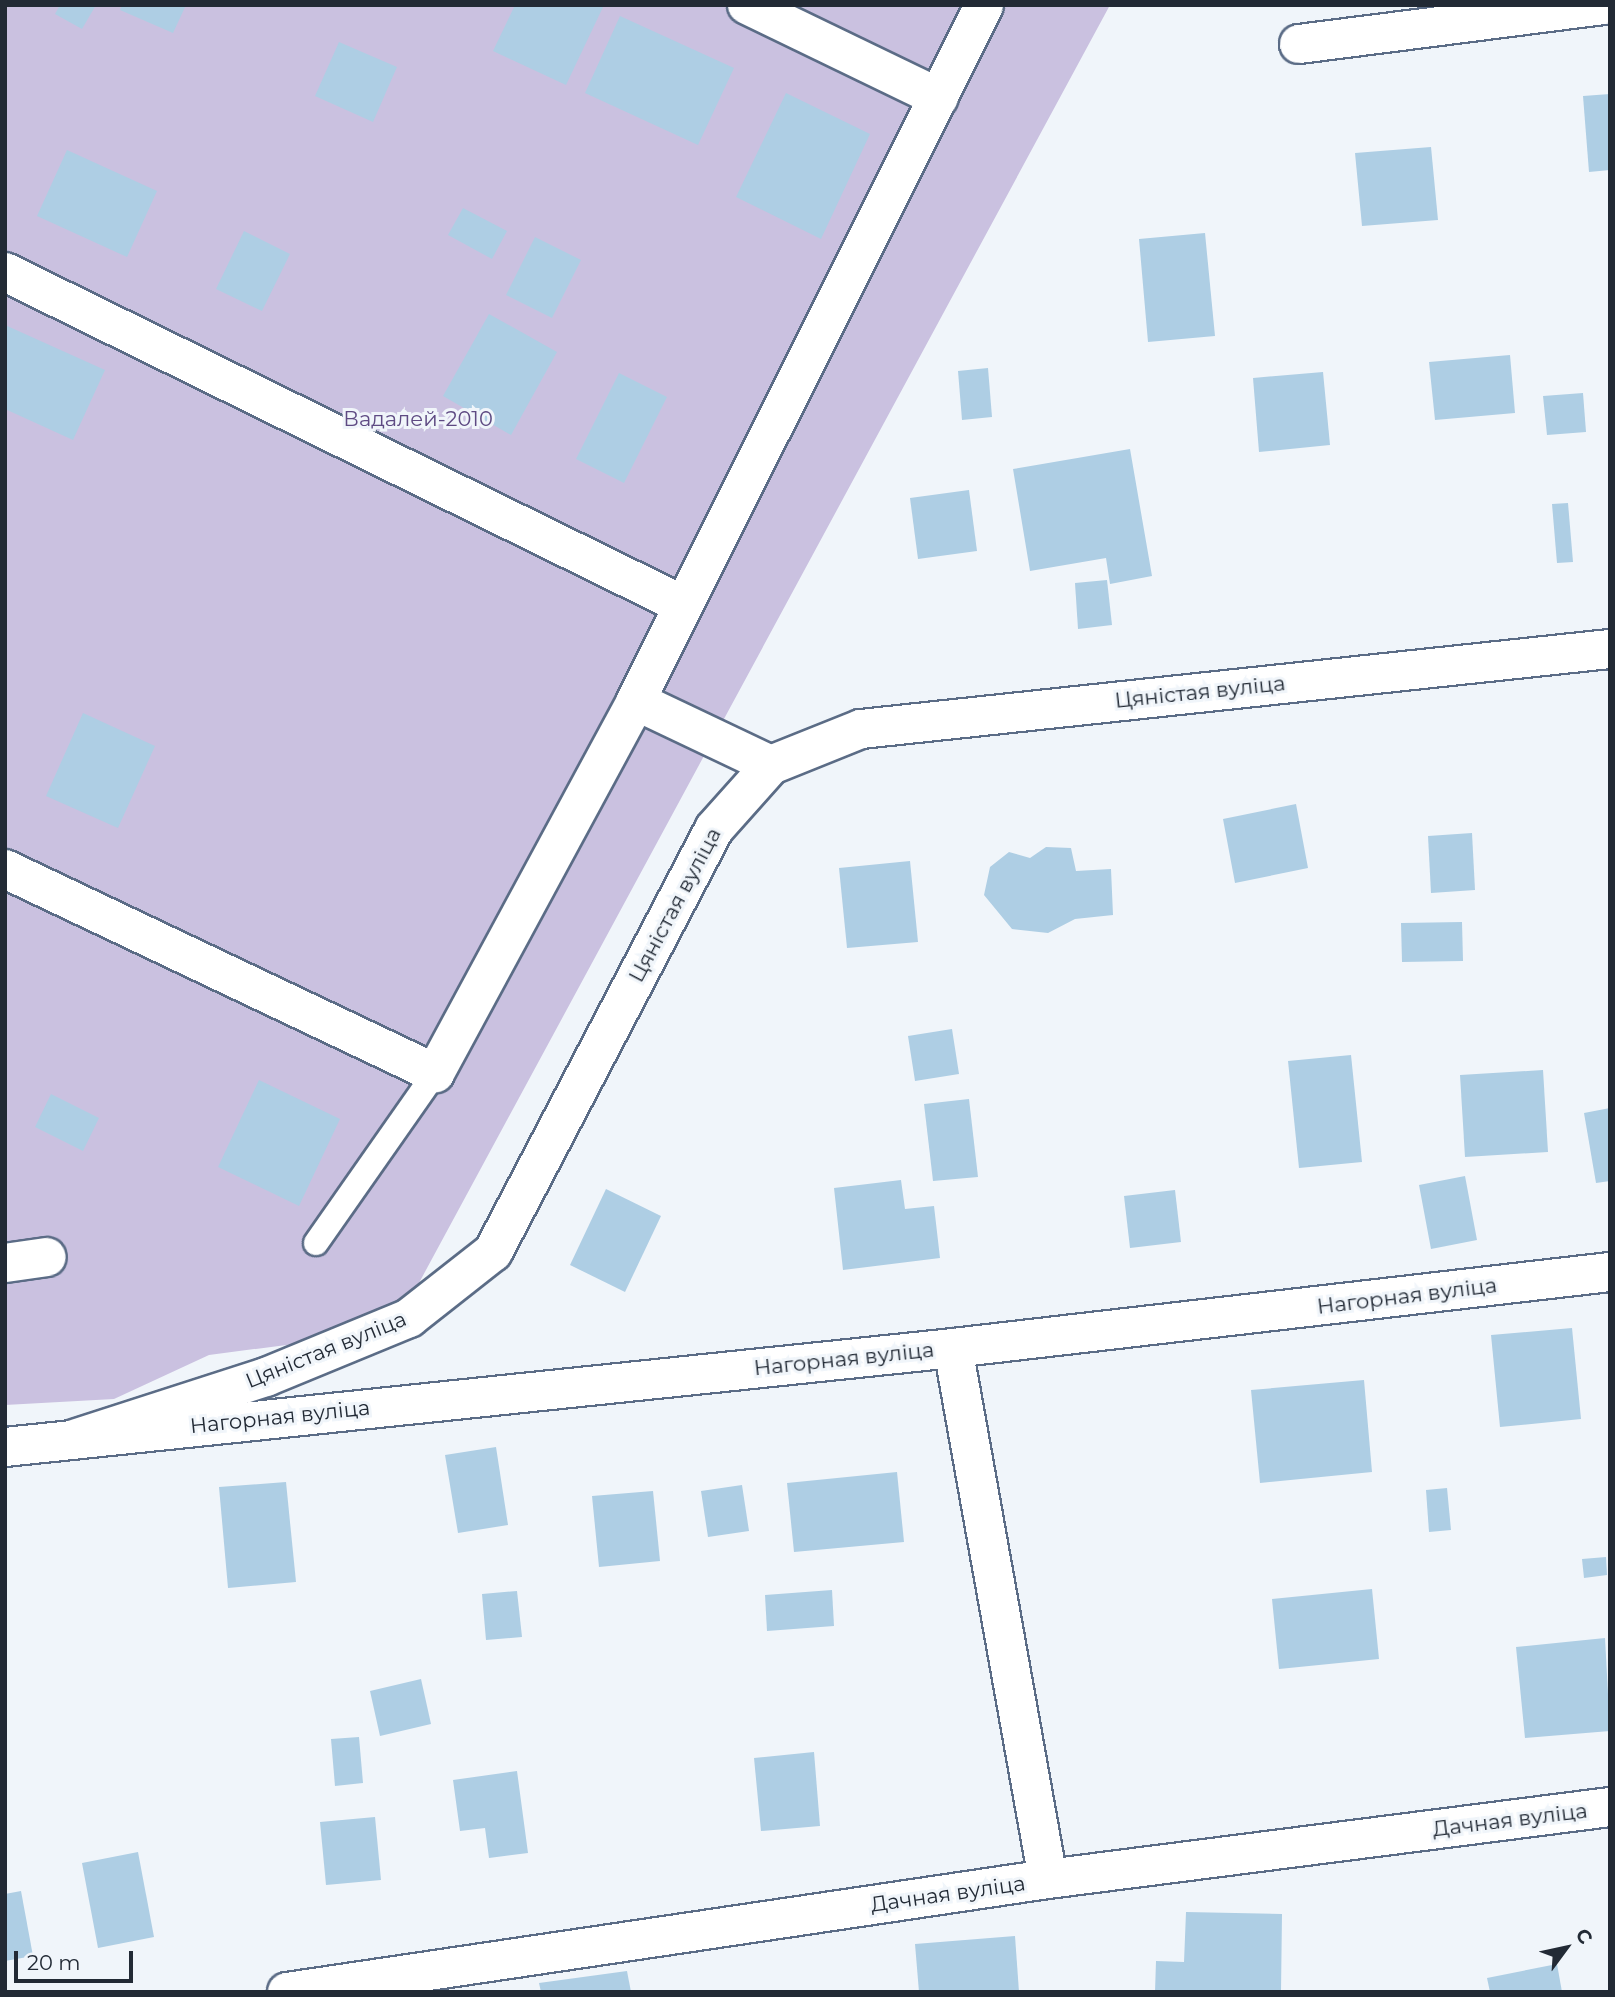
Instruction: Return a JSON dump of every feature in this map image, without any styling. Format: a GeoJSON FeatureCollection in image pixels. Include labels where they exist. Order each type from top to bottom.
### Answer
{"type":"FeatureCollection","features":[{"type":"Feature","properties":{"kind":"street"},"geometry":{"type":"LineString","coordinates":[[747,5],[939,98]]}},
{"type":"Feature","properties":{"kind":"street"},"geometry":{"type":"LineString","coordinates":[[5,869],[435,1073],[636,701],[681,604],[984,5]]}},
{"type":"Feature","properties":{"kind":"street"},"geometry":{"type":"LineString","coordinates":[[1299,44],[1604,5]]}},
{"type":"Feature","properties":{"kind":"street"},"geometry":{"type":"LineString","coordinates":[[5,272],[681,604]]}},
{"type":"Feature","properties":{"kind":"street","name":"Цяністая вуліца"},"geometry":{"type":"LineString","coordinates":[[77,1438],[266,1377],[410,1318],[492,1252],[714,829],[771,765],[861,729],[1610,649]]}},
{"type":"Feature","properties":{"kind":"street"},"geometry":{"type":"LineString","coordinates":[[636,701],[771,765]]}},
{"type":"Feature","properties":{"kind":"street"},"geometry":{"type":"LineString","coordinates":[[5,1263],[47,1257]]}},
{"type":"Feature","properties":{"kind":"street","name":"Нагорная вуліца"},"geometry":{"type":"LineString","coordinates":[[77,1438],[953,1348],[1610,1272]]}},
{"type":"Feature","properties":{"kind":"street"},"geometry":{"type":"LineString","coordinates":[[953,1348],[1048,1879]]}},
{"type":"Feature","properties":{"kind":"street"},"geometry":{"type":"LineString","coordinates":[[5,1447],[77,1438]]}},
{"type":"Feature","properties":{"kind":"street","name":"Дачная вуліца"},"geometry":{"type":"LineString","coordinates":[[287,1992],[1048,1879],[1610,1807]]}},
{"type":"Feature","properties":{"kind":"lane"},"geometry":{"type":"LineString","coordinates":[[316,1243],[435,1073]]}},
{"type":"Feature","properties":{"kind":"green space","name":"Вадалей-2010"},"geometry":{"type":"Polygon","coordinates":[[[5,5],[1110,5],[393,1331],[209,1355],[114,1399],[5,1405],[5,5]]]}},
{"type":"Feature","properties":{"kind":"building"},"geometry":{"type":"Polygon","coordinates":[[[60,5],[96,5],[82,29],[55,14],[60,5]]]}},
{"type":"Feature","properties":{"kind":"building"},"geometry":{"type":"Polygon","coordinates":[[[122,5],[186,5],[173,33],[120,10],[122,5]]]}},
{"type":"Feature","properties":{"kind":"building"},"geometry":{"type":"Polygon","coordinates":[[[515,5],[604,5],[566,85],[493,51],[515,5]]]}},
{"type":"Feature","properties":{"kind":"building"},"geometry":{"type":"Polygon","coordinates":[[[620,16],[734,68],[698,145],[585,93],[620,16]]]}},
{"type":"Feature","properties":{"kind":"building"},"geometry":{"type":"Polygon","coordinates":[[[339,42],[397,67],[373,122],[315,96],[339,42]]]}},
{"type":"Feature","properties":{"kind":"building"},"geometry":{"type":"Polygon","coordinates":[[[786,93],[870,134],[821,239],[736,197],[786,93]]]}},
{"type":"Feature","properties":{"kind":"building"},"geometry":{"type":"Polygon","coordinates":[[[1610,94],[1610,170],[1589,172],[1583,96],[1610,94]]]}},
{"type":"Feature","properties":{"kind":"building"},"geometry":{"type":"Polygon","coordinates":[[[1431,147],[1438,220],[1362,226],[1355,153],[1431,147]]]}},
{"type":"Feature","properties":{"kind":"building"},"geometry":{"type":"Polygon","coordinates":[[[67,150],[157,191],[127,257],[37,216],[67,150]]]}},
{"type":"Feature","properties":{"kind":"building"},"geometry":{"type":"Polygon","coordinates":[[[463,208],[507,231],[492,259],[448,235],[463,208]]]}},
{"type":"Feature","properties":{"kind":"building"},"geometry":{"type":"Polygon","coordinates":[[[244,231],[290,254],[262,311],[216,289],[244,231]]]}},
{"type":"Feature","properties":{"kind":"building"},"geometry":{"type":"Polygon","coordinates":[[[1205,233],[1215,336],[1148,342],[1139,239],[1205,233]]]}},
{"type":"Feature","properties":{"kind":"building"},"geometry":{"type":"Polygon","coordinates":[[[535,237],[581,260],[552,318],[506,295],[535,237]]]}},
{"type":"Feature","properties":{"kind":"building"},"geometry":{"type":"Polygon","coordinates":[[[489,314],[557,352],[511,435],[443,396],[489,314]]]}},
{"type":"Feature","properties":{"kind":"building"},"geometry":{"type":"Polygon","coordinates":[[[5,325],[105,370],[73,440],[5,409],[5,325]]]}},
{"type":"Feature","properties":{"kind":"building"},"geometry":{"type":"Polygon","coordinates":[[[1510,355],[1515,413],[1435,420],[1429,362],[1510,355]]]}},
{"type":"Feature","properties":{"kind":"building"},"geometry":{"type":"Polygon","coordinates":[[[988,368],[992,417],[962,420],[958,371],[988,368]]]}},
{"type":"Feature","properties":{"kind":"building"},"geometry":{"type":"Polygon","coordinates":[[[1323,372],[1330,445],[1259,452],[1253,378],[1323,372]]]}},
{"type":"Feature","properties":{"kind":"building"},"geometry":{"type":"Polygon","coordinates":[[[619,373],[667,397],[624,483],[576,459],[619,373]]]}},
{"type":"Feature","properties":{"kind":"building"},"geometry":{"type":"Polygon","coordinates":[[[1583,393],[1586,432],[1547,435],[1543,396],[1583,393]]]}},
{"type":"Feature","properties":{"kind":"building"},"geometry":{"type":"Polygon","coordinates":[[[1130,449],[1152,576],[1110,584],[1106,558],[1030,571],[1013,469],[1130,449]]]}},
{"type":"Feature","properties":{"kind":"building"},"geometry":{"type":"Polygon","coordinates":[[[969,490],[977,551],[918,559],[910,498],[969,490]]]}},
{"type":"Feature","properties":{"kind":"building"},"geometry":{"type":"Polygon","coordinates":[[[1568,503],[1573,562],[1557,563],[1552,504],[1568,503]]]}},
{"type":"Feature","properties":{"kind":"building"},"geometry":{"type":"Polygon","coordinates":[[[1107,580],[1112,625],[1078,629],[1075,583],[1107,580]]]}},
{"type":"Feature","properties":{"kind":"building"},"geometry":{"type":"Polygon","coordinates":[[[83,713],[155,746],[118,828],[46,796],[83,713]]]}},
{"type":"Feature","properties":{"kind":"building"},"geometry":{"type":"Polygon","coordinates":[[[1296,804],[1308,868],[1235,883],[1223,819],[1296,804]]]}},
{"type":"Feature","properties":{"kind":"building"},"geometry":{"type":"Polygon","coordinates":[[[1472,833],[1475,890],[1431,893],[1428,836],[1472,833]]]}},
{"type":"Feature","properties":{"kind":"building"},"geometry":{"type":"Polygon","coordinates":[[[1046,847],[1071,848],[1076,871],[1111,869],[1113,915],[1075,919],[1048,933],[1012,929],[984,895],[990,867],[1009,852],[1030,858],[1046,847]]]}},
{"type":"Feature","properties":{"kind":"building"},"geometry":{"type":"Polygon","coordinates":[[[910,861],[918,942],[847,948],[839,868],[910,861]]]}},
{"type":"Feature","properties":{"kind":"building"},"geometry":{"type":"Polygon","coordinates":[[[1462,922],[1463,961],[1402,962],[1401,923],[1462,922]]]}},
{"type":"Feature","properties":{"kind":"building"},"geometry":{"type":"Polygon","coordinates":[[[952,1029],[959,1074],[915,1081],[908,1036],[952,1029]]]}},
{"type":"Feature","properties":{"kind":"building"},"geometry":{"type":"Polygon","coordinates":[[[1351,1055],[1362,1162],[1299,1168],[1288,1061],[1351,1055]]]}},
{"type":"Feature","properties":{"kind":"building"},"geometry":{"type":"Polygon","coordinates":[[[1543,1070],[1548,1152],[1465,1157],[1460,1075],[1543,1070]]]}},
{"type":"Feature","properties":{"kind":"building"},"geometry":{"type":"Polygon","coordinates":[[[259,1080],[340,1119],[299,1206],[218,1167],[259,1080]]]}},
{"type":"Feature","properties":{"kind":"building"},"geometry":{"type":"Polygon","coordinates":[[[51,1094],[99,1118],[83,1151],[35,1127],[51,1094]]]}},
{"type":"Feature","properties":{"kind":"building"},"geometry":{"type":"Polygon","coordinates":[[[969,1099],[978,1177],[933,1181],[924,1104],[969,1099]]]}},
{"type":"Feature","properties":{"kind":"building"},"geometry":{"type":"Polygon","coordinates":[[[1610,1108],[1610,1181],[1596,1183],[1584,1113],[1610,1108]]]}},
{"type":"Feature","properties":{"kind":"building"},"geometry":{"type":"Polygon","coordinates":[[[1465,1176],[1477,1240],[1431,1249],[1419,1185],[1465,1176]]]}},
{"type":"Feature","properties":{"kind":"building"},"geometry":{"type":"Polygon","coordinates":[[[901,1180],[905,1209],[934,1206],[940,1258],[843,1270],[834,1188],[901,1180]]]}},
{"type":"Feature","properties":{"kind":"building"},"geometry":{"type":"Polygon","coordinates":[[[606,1189],[661,1216],[625,1292],[570,1265],[606,1189]]]}},
{"type":"Feature","properties":{"kind":"building"},"geometry":{"type":"Polygon","coordinates":[[[1175,1190],[1181,1242],[1130,1248],[1124,1196],[1175,1190]]]}},
{"type":"Feature","properties":{"kind":"building"},"geometry":{"type":"Polygon","coordinates":[[[1572,1328],[1581,1419],[1500,1427],[1491,1335],[1572,1328]]]}},
{"type":"Feature","properties":{"kind":"building"},"geometry":{"type":"Polygon","coordinates":[[[1364,1380],[1372,1472],[1260,1483],[1251,1390],[1364,1380]]]}},
{"type":"Feature","properties":{"kind":"building"},"geometry":{"type":"Polygon","coordinates":[[[496,1447],[508,1525],[458,1533],[445,1455],[496,1447]]]}},
{"type":"Feature","properties":{"kind":"building"},"geometry":{"type":"Polygon","coordinates":[[[897,1472],[904,1542],[794,1552],[787,1483],[897,1472]]]}},
{"type":"Feature","properties":{"kind":"building"},"geometry":{"type":"Polygon","coordinates":[[[286,1482],[296,1582],[228,1588],[219,1487],[286,1482]]]}},
{"type":"Feature","properties":{"kind":"building"},"geometry":{"type":"Polygon","coordinates":[[[742,1485],[749,1531],[708,1537],[701,1491],[742,1485]]]}},
{"type":"Feature","properties":{"kind":"building"},"geometry":{"type":"Polygon","coordinates":[[[1447,1488],[1451,1530],[1429,1532],[1426,1490],[1447,1488]]]}},
{"type":"Feature","properties":{"kind":"building"},"geometry":{"type":"Polygon","coordinates":[[[653,1491],[660,1561],[599,1567],[592,1496],[653,1491]]]}},
{"type":"Feature","properties":{"kind":"building"},"geometry":{"type":"Polygon","coordinates":[[[1606,1557],[1607,1575],[1584,1578],[1582,1559],[1606,1557]]]}},
{"type":"Feature","properties":{"kind":"building"},"geometry":{"type":"Polygon","coordinates":[[[1372,1589],[1379,1659],[1279,1669],[1272,1599],[1372,1589]]]}},
{"type":"Feature","properties":{"kind":"building"},"geometry":{"type":"Polygon","coordinates":[[[832,1590],[834,1626],[767,1631],[765,1595],[832,1590]]]}},
{"type":"Feature","properties":{"kind":"building"},"geometry":{"type":"Polygon","coordinates":[[[517,1591],[522,1637],[486,1640],[482,1594],[517,1591]]]}},
{"type":"Feature","properties":{"kind":"building"},"geometry":{"type":"Polygon","coordinates":[[[1605,1638],[1610,1731],[1525,1738],[1516,1647],[1605,1638]]]}},
{"type":"Feature","properties":{"kind":"building"},"geometry":{"type":"Polygon","coordinates":[[[421,1679],[431,1724],[380,1736],[370,1691],[421,1679]]]}},
{"type":"Feature","properties":{"kind":"building"},"geometry":{"type":"Polygon","coordinates":[[[359,1737],[363,1783],[335,1786],[331,1739],[359,1737]]]}},
{"type":"Feature","properties":{"kind":"building"},"geometry":{"type":"Polygon","coordinates":[[[814,1752],[820,1826],[761,1831],[754,1758],[814,1752]]]}},
{"type":"Feature","properties":{"kind":"building"},"geometry":{"type":"Polygon","coordinates":[[[517,1771],[528,1853],[489,1858],[485,1828],[460,1831],[453,1780],[517,1771]]]}},
{"type":"Feature","properties":{"kind":"building"},"geometry":{"type":"Polygon","coordinates":[[[375,1817],[381,1880],[326,1885],[320,1822],[375,1817]]]}},
{"type":"Feature","properties":{"kind":"building"},"geometry":{"type":"Polygon","coordinates":[[[138,1852],[154,1937],[98,1948],[82,1863],[138,1852]]]}},
{"type":"Feature","properties":{"kind":"building"},"geometry":{"type":"Polygon","coordinates":[[[21,1891],[33,1956],[5,1961],[5,1894],[21,1891]]]}},
{"type":"Feature","properties":{"kind":"building"},"geometry":{"type":"Polygon","coordinates":[[[1186,1912],[1282,1914],[1281,1992],[1155,1992],[1156,1961],[1184,1962],[1186,1912]]]}},
{"type":"Feature","properties":{"kind":"building"},"geometry":{"type":"Polygon","coordinates":[[[1015,1936],[1019,1992],[919,1992],[915,1944],[1015,1936]]]}},
{"type":"Feature","properties":{"kind":"building"},"geometry":{"type":"Polygon","coordinates":[[[1557,1964],[1562,1992],[1490,1992],[1487,1978],[1557,1964]]]}},
{"type":"Feature","properties":{"kind":"building"},"geometry":{"type":"Polygon","coordinates":[[[627,1971],[631,1992],[541,1992],[539,1983],[627,1971]]]}}]}
